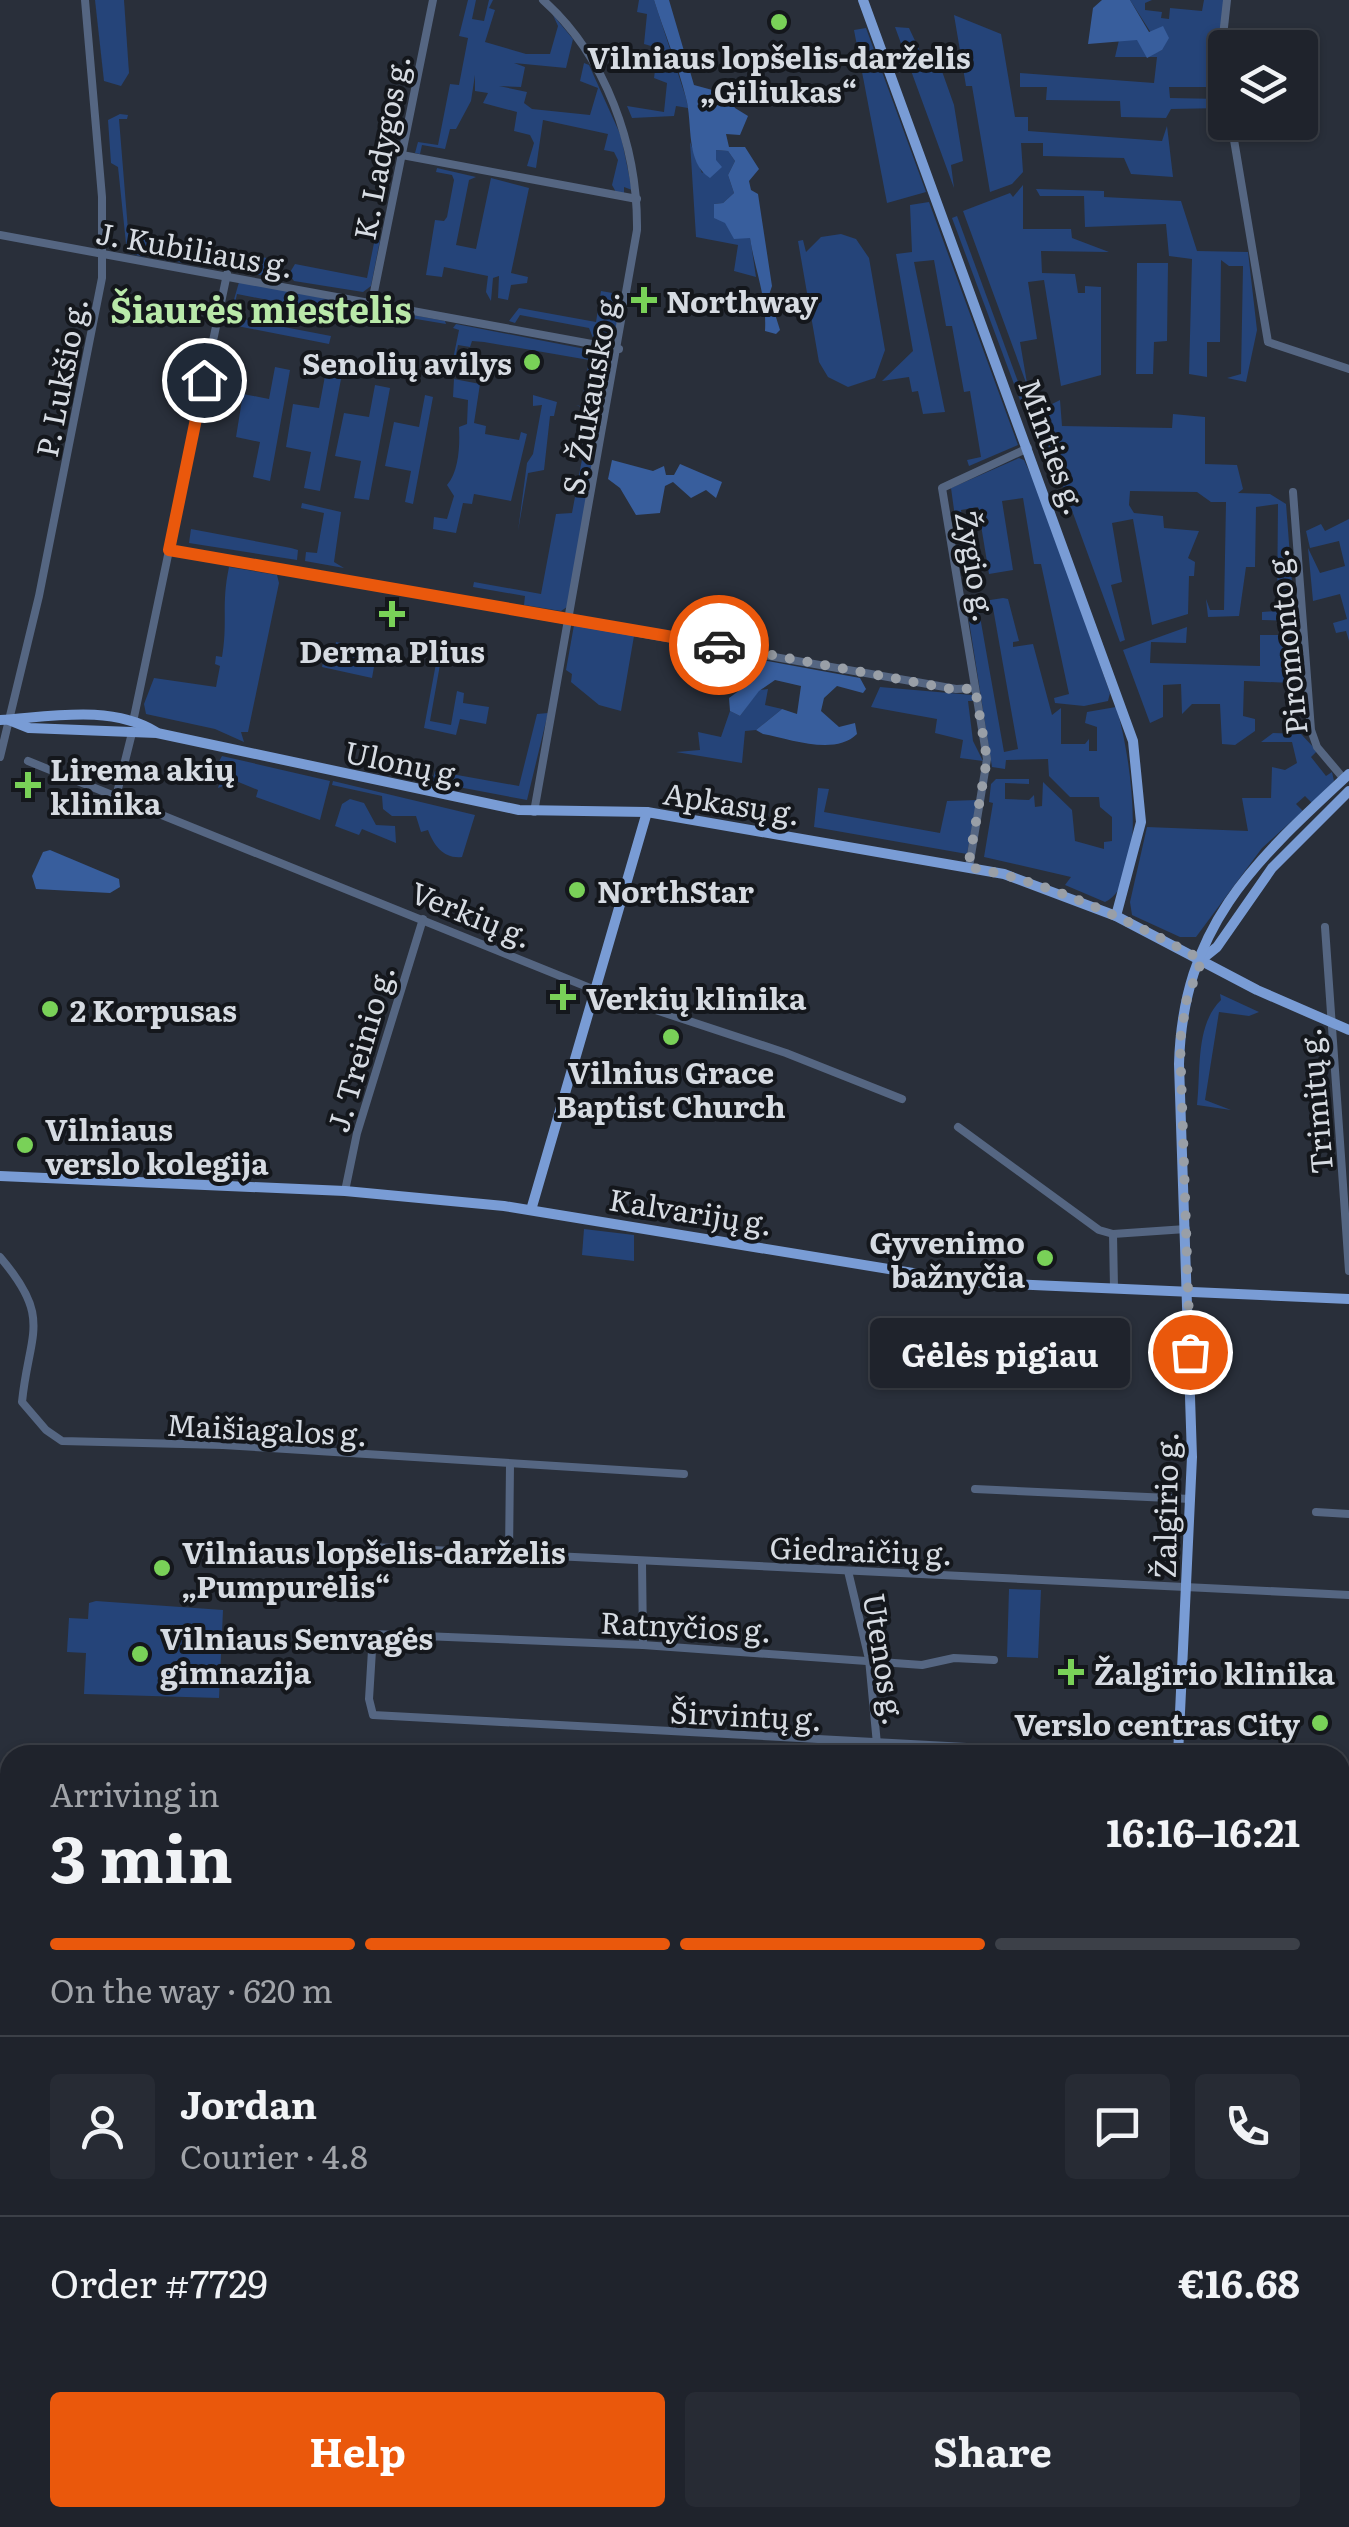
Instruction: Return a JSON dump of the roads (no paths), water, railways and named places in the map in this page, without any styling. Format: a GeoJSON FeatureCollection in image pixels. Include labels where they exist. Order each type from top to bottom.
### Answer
{"type":"FeatureCollection","features":[{"type":"Feature","properties":{"kind":"main road","name":"Minties g."},"geometry":{"type":"LineString","coordinates":[[864,0],[1120,699],[1140,773],[1140,834],[1116,916]]}},
{"type":"Feature","properties":{"kind":"main road","name":"Ulonų g."},"geometry":{"type":"LineString","coordinates":[[5,720],[29,728],[133,727],[534,812],[646,812]]}},
{"type":"Feature","properties":{"kind":"main road","name":"Žalgirio g."},"geometry":{"type":"LineString","coordinates":[[1179,1745],[1191,1499],[1180,1041],[1187,998],[1202,960],[1204,938],[1251,869],[1346,777]]}},
{"type":"Feature","properties":{"kind":"main road"},"geometry":{"type":"LineString","coordinates":[[1202,960],[1217,946],[1272,868],[1349,791]]}},
{"type":"Feature","properties":{"kind":"main road","name":"Apkasų g."},"geometry":{"type":"LineString","coordinates":[[531,1210],[646,812],[968,867],[1042,886],[1116,916],[1349,1030]]}},
{"type":"Feature","properties":{"kind":"main road","name":"Kalvarijų g."},"geometry":{"type":"LineString","coordinates":[[0,1180],[345,1192],[531,1210],[968,1282],[1349,1299]]}},
{"type":"Feature","properties":{"kind":"street","name":"P. Lukšio g."},"geometry":{"type":"LineString","coordinates":[[0,757],[5,720],[61,490],[104,256],[85,0]]}},
{"type":"Feature","properties":{"kind":"street","name":"K. Ladygos g."},"geometry":{"type":"LineString","coordinates":[[372,302],[433,0]]}},
{"type":"Feature","properties":{"kind":"street","name":"S. Žukausko g."},"geometry":{"type":"LineString","coordinates":[[534,812],[636,256],[637,198],[622,125],[598,71],[567,24],[543,0]]}},
{"type":"Feature","properties":{"kind":"street"},"geometry":{"type":"LineString","coordinates":[[1224,30],[1228,0]]}},
{"type":"Feature","properties":{"kind":"street"},"geometry":{"type":"LineString","coordinates":[[1234,140],[1268,342],[1349,369]]}},
{"type":"Feature","properties":{"kind":"street"},"geometry":{"type":"LineString","coordinates":[[402,155],[637,198]]}},
{"type":"Feature","properties":{"kind":"street","name":"J. Kubiliaus g."},"geometry":{"type":"LineString","coordinates":[[0,235],[619,349]]}},
{"type":"Feature","properties":{"kind":"street"},"geometry":{"type":"LineString","coordinates":[[116,797],[226,274]]}},
{"type":"Feature","properties":{"kind":"street","name":"Žygio g."},"geometry":{"type":"LineString","coordinates":[[968,867],[987,759],[942,488],[1028,448]]}},
{"type":"Feature","properties":{"kind":"street","name":"Piromonto g."},"geometry":{"type":"LineString","coordinates":[[1293,492],[1311,730],[1317,747],[1346,777]]}},
{"type":"Feature","properties":{"kind":"street"},"geometry":{"type":"LineString","coordinates":[[169,550],[571,618],[956,690],[975,688]]}},
{"type":"Feature","properties":{"kind":"street","name":"Verkių g."},"geometry":{"type":"LineString","coordinates":[[28,761],[595,990],[784,1052],[902,1098]]}},
{"type":"Feature","properties":{"kind":"street","name":"J. Treinio g."},"geometry":{"type":"LineString","coordinates":[[345,1192],[357,1132],[423,920]]}},
{"type":"Feature","properties":{"kind":"street","name":"Trimitų g."},"geometry":{"type":"LineString","coordinates":[[1325,927],[1349,1271]]}},
{"type":"Feature","properties":{"kind":"street"},"geometry":{"type":"LineString","coordinates":[[958,1127],[1100,1230],[1113,1234],[1186,1229]]}},
{"type":"Feature","properties":{"kind":"street"},"geometry":{"type":"LineString","coordinates":[[1113,1234],[1114,1288]]}},
{"type":"Feature","properties":{"kind":"street","name":"Maišiagalos g."},"geometry":{"type":"LineString","coordinates":[[0,1257],[30,1298],[33,1353],[22,1402],[46,1430],[80,1444],[222,1445],[684,1474]]}},
{"type":"Feature","properties":{"kind":"street"},"geometry":{"type":"LineString","coordinates":[[509,1554],[510,1465]]}},
{"type":"Feature","properties":{"kind":"street"},"geometry":{"type":"LineString","coordinates":[[976,1490],[1191,1499]]}},
{"type":"Feature","properties":{"kind":"street"},"geometry":{"type":"LineString","coordinates":[[1316,1512],[1349,1514]]}},
{"type":"Feature","properties":{"kind":"street","name":"Giedraičių g."},"geometry":{"type":"LineString","coordinates":[[371,1546],[1349,1595]]}},
{"type":"Feature","properties":{"kind":"street"},"geometry":{"type":"LineString","coordinates":[[642,1562],[643,1645]]}},
{"type":"Feature","properties":{"kind":"street","name":"Utenos g."},"geometry":{"type":"LineString","coordinates":[[848,1571],[868,1659],[877,1745]]}},
{"type":"Feature","properties":{"kind":"street","name":"Ratnyčios g."},"geometry":{"type":"LineString","coordinates":[[374,1715],[369,1699],[374,1634],[643,1645],[922,1665],[954,1658],[994,1660]]}},
{"type":"Feature","properties":{"kind":"street","name":"Širvintų g."},"geometry":{"type":"LineString","coordinates":[[374,1715],[667,1732],[681,1728],[838,1742],[876,1739],[966,1745]]}},
{"type":"Feature","properties":{"kind":"place","name":"Vilniaus lopšelis-darželis „Giliukas“"},"geometry":{"type":"Point","coordinates":[779,22]}},
{"type":"Feature","properties":{"kind":"place","name":"Northway"},"geometry":{"type":"Point","coordinates":[644,300]}},
{"type":"Feature","properties":{"kind":"place","name":"Senolių avilys"},"geometry":{"type":"Point","coordinates":[532,362]}},
{"type":"Feature","properties":{"kind":"place","name":"Derma Plius"},"geometry":{"type":"Point","coordinates":[392,614]}},
{"type":"Feature","properties":{"kind":"place","name":"Lirema akių klinika"},"geometry":{"type":"Point","coordinates":[28,785]}},
{"type":"Feature","properties":{"kind":"place","name":"NorthStar"},"geometry":{"type":"Point","coordinates":[577,890]}},
{"type":"Feature","properties":{"kind":"place","name":"Verkių klinika"},"geometry":{"type":"Point","coordinates":[563,997]}},
{"type":"Feature","properties":{"kind":"place","name":"2 Korpusas"},"geometry":{"type":"Point","coordinates":[50,1009]}},
{"type":"Feature","properties":{"kind":"place","name":"Vilnius Grace Baptist Church"},"geometry":{"type":"Point","coordinates":[671,1037]}},
{"type":"Feature","properties":{"kind":"place","name":"Vilniaus verslo kolegija"},"geometry":{"type":"Point","coordinates":[25,1145]}},
{"type":"Feature","properties":{"kind":"place","name":"Gyvenimo bažnyčia"},"geometry":{"type":"Point","coordinates":[1045,1258]}},
{"type":"Feature","properties":{"kind":"place","name":"Gėlės pigiau"},"geometry":{"type":"Point","coordinates":[1190,1352]}},
{"type":"Feature","properties":{"kind":"place","name":"Vilniaus lopšelis-darželis „Pumpurėlis“"},"geometry":{"type":"Point","coordinates":[162,1568]}},
{"type":"Feature","properties":{"kind":"place","name":"Vilniaus Senvagės gimnazija"},"geometry":{"type":"Point","coordinates":[140,1654]}},
{"type":"Feature","properties":{"kind":"place","name":"Žalgirio klinika"},"geometry":{"type":"Point","coordinates":[1071,1672]}},
{"type":"Feature","properties":{"kind":"place","name":"Verslo centras City"},"geometry":{"type":"Point","coordinates":[1320,1723]}},
{"type":"Feature","properties":{"kind":"district","name":"Šiaurės miestelis"},"geometry":{"type":"Point","coordinates":[261,308]}}]}
